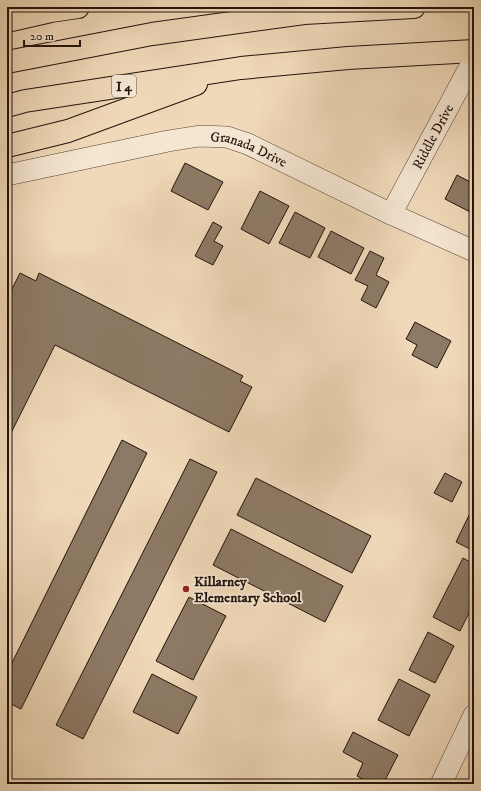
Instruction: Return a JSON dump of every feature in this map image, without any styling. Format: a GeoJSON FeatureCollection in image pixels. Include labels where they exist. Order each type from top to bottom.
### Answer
{"type":"FeatureCollection","features":[{"type":"Feature","properties":{"kind":"highway"},"geometry":{"type":"LineString","coordinates":[[7,21],[51,11],[78,7]]}},
{"type":"Feature","properties":{"kind":"highway"},"geometry":{"type":"LineString","coordinates":[[7,62],[152,34],[304,13],[414,7]]}},
{"type":"Feature","properties":{"kind":"highway","name":"I 4"},"geometry":{"type":"LineString","coordinates":[[7,106],[25,101],[241,68],[348,58],[474,51]]}},
{"type":"Feature","properties":{"kind":"highway"},"geometry":{"type":"LineString","coordinates":[[7,146],[68,131],[241,68]]}},
{"type":"Feature","properties":{"kind":"street","name":"Riddle Drive"},"geometry":{"type":"LineString","coordinates":[[391,214],[474,59]]}},
{"type":"Feature","properties":{"kind":"street","name":"Granada Drive"},"geometry":{"type":"LineString","coordinates":[[7,175],[168,141],[200,136],[227,137],[248,144],[391,214],[474,251]]}},
{"type":"Feature","properties":{"kind":"street"},"geometry":{"type":"LineString","coordinates":[[441,784],[474,715]]}},
{"type":"Feature","properties":{"kind":"building"},"geometry":{"type":"Polygon","coordinates":[[[185,163],[223,182],[208,210],[171,191],[185,163]]]}},
{"type":"Feature","properties":{"kind":"building"},"geometry":{"type":"Polygon","coordinates":[[[457,175],[474,184],[474,214],[445,199],[457,175]]]}},
{"type":"Feature","properties":{"kind":"building"},"geometry":{"type":"Polygon","coordinates":[[[260,191],[289,206],[269,244],[241,229],[260,191]]]}},
{"type":"Feature","properties":{"kind":"building"},"geometry":{"type":"Polygon","coordinates":[[[295,212],[325,228],[310,258],[279,243],[295,212]]]}},
{"type":"Feature","properties":{"kind":"building"},"geometry":{"type":"Polygon","coordinates":[[[213,222],[222,227],[214,241],[223,246],[213,265],[195,256],[213,222]]]}},
{"type":"Feature","properties":{"kind":"building"},"geometry":{"type":"Polygon","coordinates":[[[331,231],[364,248],[351,274],[318,257],[331,231]]]}},
{"type":"Feature","properties":{"kind":"building"},"geometry":{"type":"Polygon","coordinates":[[[370,251],[384,258],[376,275],[389,282],[376,308],[361,300],[368,286],[355,280],[370,251]]]}},
{"type":"Feature","properties":{"kind":"building"},"geometry":{"type":"Polygon","coordinates":[[[20,273],[36,281],[39,273],[243,376],[240,381],[252,387],[229,432],[55,345],[7,441],[7,299],[20,273]]]}},
{"type":"Feature","properties":{"kind":"building"},"geometry":{"type":"Polygon","coordinates":[[[415,322],[451,341],[437,368],[412,355],[417,345],[406,339],[415,322]]]}},
{"type":"Feature","properties":{"kind":"building"},"geometry":{"type":"Polygon","coordinates":[[[122,440],[147,453],[21,709],[7,702],[7,673],[122,440]]]}},
{"type":"Feature","properties":{"kind":"building"},"geometry":{"type":"Polygon","coordinates":[[[190,459],[217,472],[83,739],[56,725],[190,459]]]}},
{"type":"Feature","properties":{"kind":"building"},"geometry":{"type":"Polygon","coordinates":[[[445,473],[462,482],[452,502],[434,493],[445,473]]]}},
{"type":"Feature","properties":{"kind":"building"},"geometry":{"type":"Polygon","coordinates":[[[256,478],[371,536],[352,573],[237,515],[256,478]]]}},
{"type":"Feature","properties":{"kind":"building"},"geometry":{"type":"Polygon","coordinates":[[[474,505],[474,551],[456,542],[474,505]]]}},
{"type":"Feature","properties":{"kind":"building"},"geometry":{"type":"Polygon","coordinates":[[[231,529],[343,586],[325,622],[213,565],[231,529]]]}},
{"type":"Feature","properties":{"kind":"building"},"geometry":{"type":"Polygon","coordinates":[[[463,558],[474,564],[474,603],[460,631],[433,617],[463,558]]]}},
{"type":"Feature","properties":{"kind":"building"},"geometry":{"type":"Polygon","coordinates":[[[189,597],[226,616],[193,680],[156,661],[189,597]]]}},
{"type":"Feature","properties":{"kind":"building"},"geometry":{"type":"Polygon","coordinates":[[[428,632],[454,646],[435,683],[409,670],[428,632]]]}},
{"type":"Feature","properties":{"kind":"building"},"geometry":{"type":"Polygon","coordinates":[[[152,674],[197,697],[178,734],[133,712],[152,674]]]}},
{"type":"Feature","properties":{"kind":"building"},"geometry":{"type":"Polygon","coordinates":[[[399,679],[430,695],[409,736],[378,720],[399,679]]]}},
{"type":"Feature","properties":{"kind":"building"},"geometry":{"type":"Polygon","coordinates":[[[353,732],[398,755],[383,784],[372,784],[357,776],[363,763],[343,752],[353,732]]]}},
{"type":"Feature","properties":{"kind":"place","name":"Killarney Elementary School"},"geometry":{"type":"Point","coordinates":[186,589]}}]}
